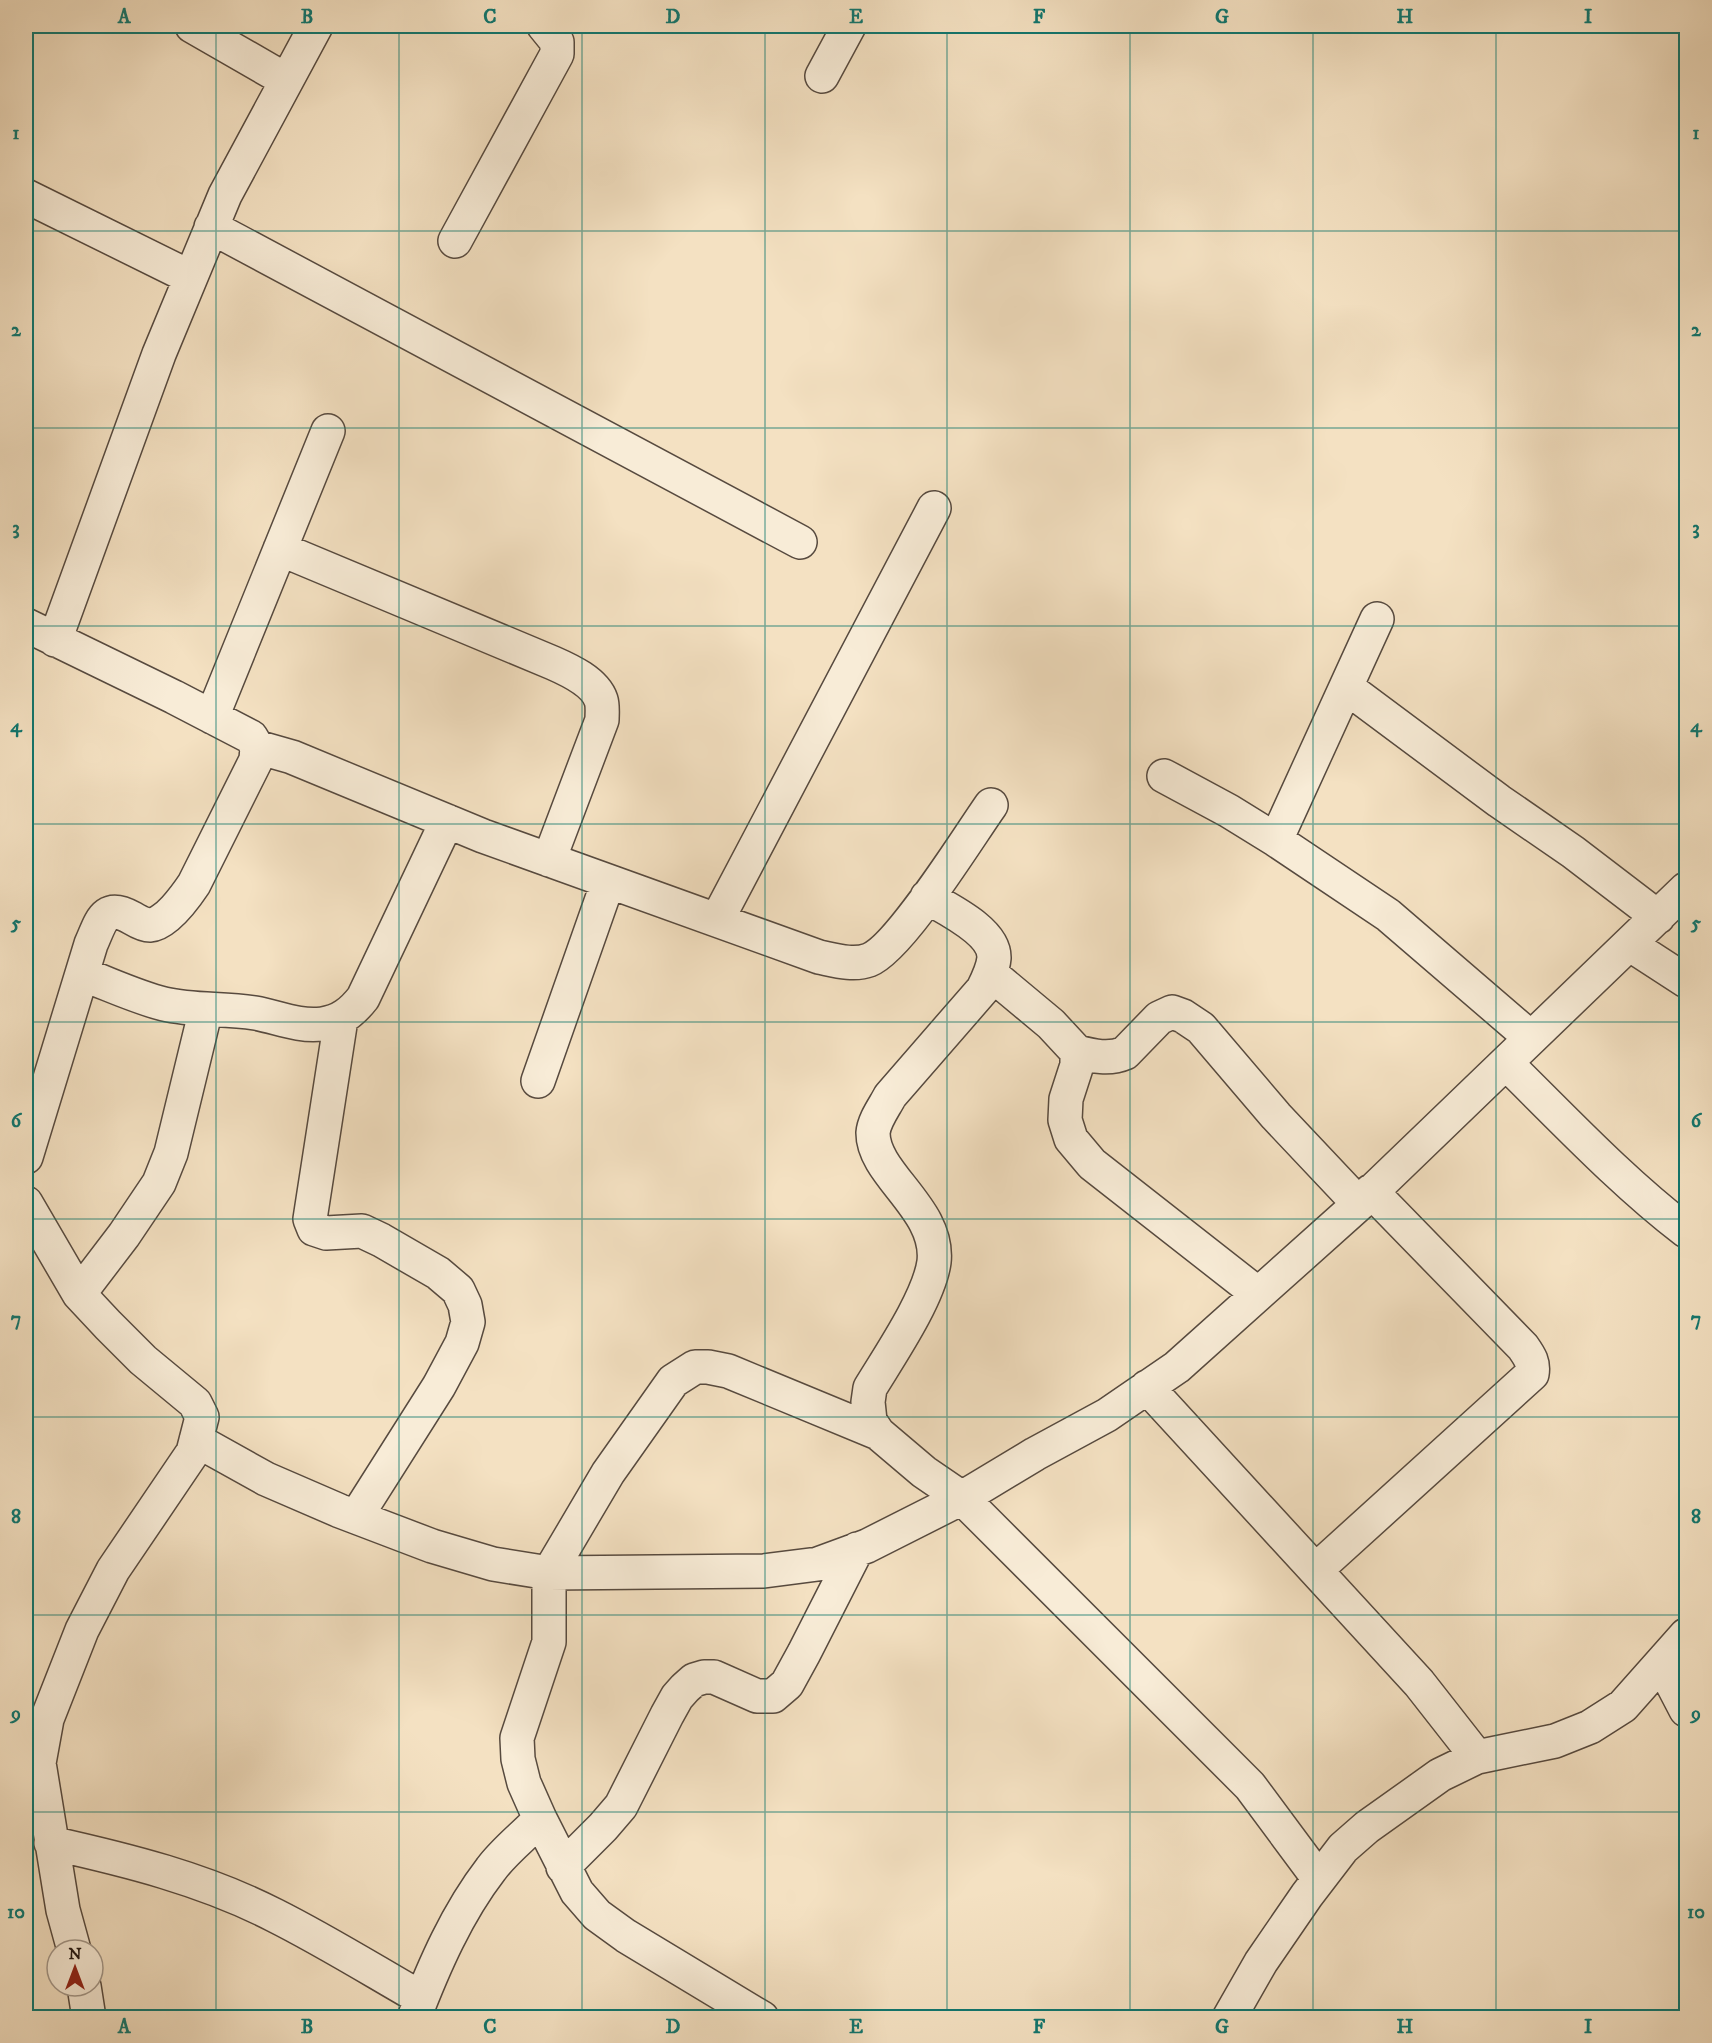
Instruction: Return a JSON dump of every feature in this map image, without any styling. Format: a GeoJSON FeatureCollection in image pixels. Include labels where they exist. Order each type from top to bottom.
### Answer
{"type":"FeatureCollection","features":[{"type":"Feature","properties":{"kind":"street"},"geometry":{"type":"LineString","coordinates":[[192,26],[286,80]]}},
{"type":"Feature","properties":{"kind":"street"},"geometry":{"type":"LineString","coordinates":[[55,640],[159,354],[190,277],[225,195],[316,26]]}},
{"type":"Feature","properties":{"kind":"street"},"geometry":{"type":"LineString","coordinates":[[455,241],[556,54],[556,42],[544,26]]}},
{"type":"Feature","properties":{"kind":"street"},"geometry":{"type":"LineString","coordinates":[[822,76],[849,26]]}},
{"type":"Feature","properties":{"kind":"street"},"geometry":{"type":"LineString","coordinates":[[26,196],[190,277]]}},
{"type":"Feature","properties":{"kind":"street"},"geometry":{"type":"LineString","coordinates":[[212,227],[800,542]]}},
{"type":"Feature","properties":{"kind":"street"},"geometry":{"type":"LineString","coordinates":[[212,717],[328,431]]}},
{"type":"Feature","properties":{"kind":"street"},"geometry":{"type":"LineString","coordinates":[[717,920],[934,508]]}},
{"type":"Feature","properties":{"kind":"street"},"geometry":{"type":"LineString","coordinates":[[280,549],[578,674],[591,687],[601,699],[602,720],[549,860]]}},
{"type":"Feature","properties":{"kind":"street"},"geometry":{"type":"LineString","coordinates":[[1276,840],[1377,619]]}},
{"type":"Feature","properties":{"kind":"street"},"geometry":{"type":"LineString","coordinates":[[26,625],[251,737],[257,747],[256,760],[194,884],[182,902],[159,922],[150,925],[118,911],[109,913],[103,918],[91,945],[26,1157]]}},
{"type":"Feature","properties":{"kind":"street"},"geometry":{"type":"LineString","coordinates":[[1346,687],[1658,916]]}},
{"type":"Feature","properties":{"kind":"street"},"geometry":{"type":"LineString","coordinates":[[257,747],[292,757],[447,821],[608,882],[819,957],[851,962],[869,960],[889,946],[927,897],[990,805]]}},
{"type":"Feature","properties":{"kind":"street"},"geometry":{"type":"LineString","coordinates":[[1164,776],[1229,811],[1276,840],[1388,915],[1531,1038]]}},
{"type":"Feature","properties":{"kind":"street"},"geometry":{"type":"LineString","coordinates":[[82,974],[164,1004],[206,1009],[232,1009],[301,1024],[322,1024],[341,1019],[353,1011],[363,998],[447,821]]}},
{"type":"Feature","properties":{"kind":"street"},"geometry":{"type":"LineString","coordinates":[[538,1081],[608,882]]}},
{"type":"Feature","properties":{"kind":"street"},"geometry":{"type":"LineString","coordinates":[[196,1440],[266,1479],[357,1517],[432,1546],[493,1564],[549,1573],[764,1571],[818,1564],[857,1549],[962,1498],[1035,1454],[1107,1415],[1177,1367],[1365,1197],[1686,889]]}},
{"type":"Feature","properties":{"kind":"street"},"geometry":{"type":"LineString","coordinates":[[927,897],[978,929],[990,941],[994,956],[991,974],[983,989],[891,1096],[879,1115],[873,1132],[878,1155],[921,1214],[934,1242],[934,1262],[927,1290],[870,1388],[868,1402],[870,1421],[878,1433],[924,1472],[962,1498],[1250,1786],[1319,1879]]}},
{"type":"Feature","properties":{"kind":"street"},"geometry":{"type":"LineString","coordinates":[[1629,945],[1686,981]]}},
{"type":"Feature","properties":{"kind":"street"},"geometry":{"type":"LineString","coordinates":[[991,974],[1050,1024],[1077,1052],[1094,1056],[1118,1056],[1125,1053],[1160,1017],[1172,1012],[1183,1016],[1201,1028],[1276,1116],[1523,1347],[1531,1359],[1532,1374],[1527,1381],[1501,1401],[1316,1570]]}},
{"type":"Feature","properties":{"kind":"street"},"geometry":{"type":"LineString","coordinates":[[79,1294],[124,1235],[159,1183],[171,1153],[206,1009]]}},
{"type":"Feature","properties":{"kind":"street"},"geometry":{"type":"LineString","coordinates":[[341,1019],[310,1220],[314,1229],[326,1233],[362,1232],[404,1252],[438,1273],[458,1290],[465,1305],[468,1322],[462,1343],[439,1386],[357,1517]]}},
{"type":"Feature","properties":{"kind":"street"},"geometry":{"type":"LineString","coordinates":[[1077,1052],[1077,1065],[1065,1099],[1065,1120],[1071,1139],[1092,1164],[1258,1294]]}},
{"type":"Feature","properties":{"kind":"street"},"geometry":{"type":"LineString","coordinates":[[1506,1063],[1628,1182],[1686,1231]]}},
{"type":"Feature","properties":{"kind":"street"},"geometry":{"type":"LineString","coordinates":[[26,1203],[79,1294],[143,1360],[195,1403],[202,1417],[193,1452],[112,1570],[82,1630],[60,1681],[47,1719],[39,1763],[63,1910],[71,1938]]}},
{"type":"Feature","properties":{"kind":"street"},"geometry":{"type":"LineString","coordinates":[[762,2018],[626,1936],[597,1915],[577,1892],[540,1820],[524,1783],[516,1738],[549,1642],[549,1573],[608,1473],[673,1381],[695,1367],[728,1371],[878,1433]]}},
{"type":"Feature","properties":{"kind":"street"},"geometry":{"type":"LineString","coordinates":[[1147,1387],[1419,1683],[1477,1757]]}},
{"type":"Feature","properties":{"kind":"street"},"geometry":{"type":"LineString","coordinates":[[563,1867],[621,1806],[677,1697],[694,1680],[714,1677],[757,1696],[773,1696],[787,1684],[857,1549]]}},
{"type":"Feature","properties":{"kind":"street"},"geometry":{"type":"LineString","coordinates":[[1229,2018],[1261,1962],[1319,1879],[1343,1848],[1367,1827],[1440,1775],[1477,1757],[1555,1741],[1590,1727],[1623,1706],[1686,1635]]}},
{"type":"Feature","properties":{"kind":"street"},"geometry":{"type":"LineString","coordinates":[[1662,1664],[1686,1710]]}},
{"type":"Feature","properties":{"kind":"street"},"geometry":{"type":"LineString","coordinates":[[51,1843],[103,1854],[169,1873],[273,1914],[418,2008],[454,1926],[475,1892],[492,1868],[540,1820]]}},
{"type":"Feature","properties":{"kind":"street"},"geometry":{"type":"LineString","coordinates":[[86,1998],[89,2018]]}}]}
